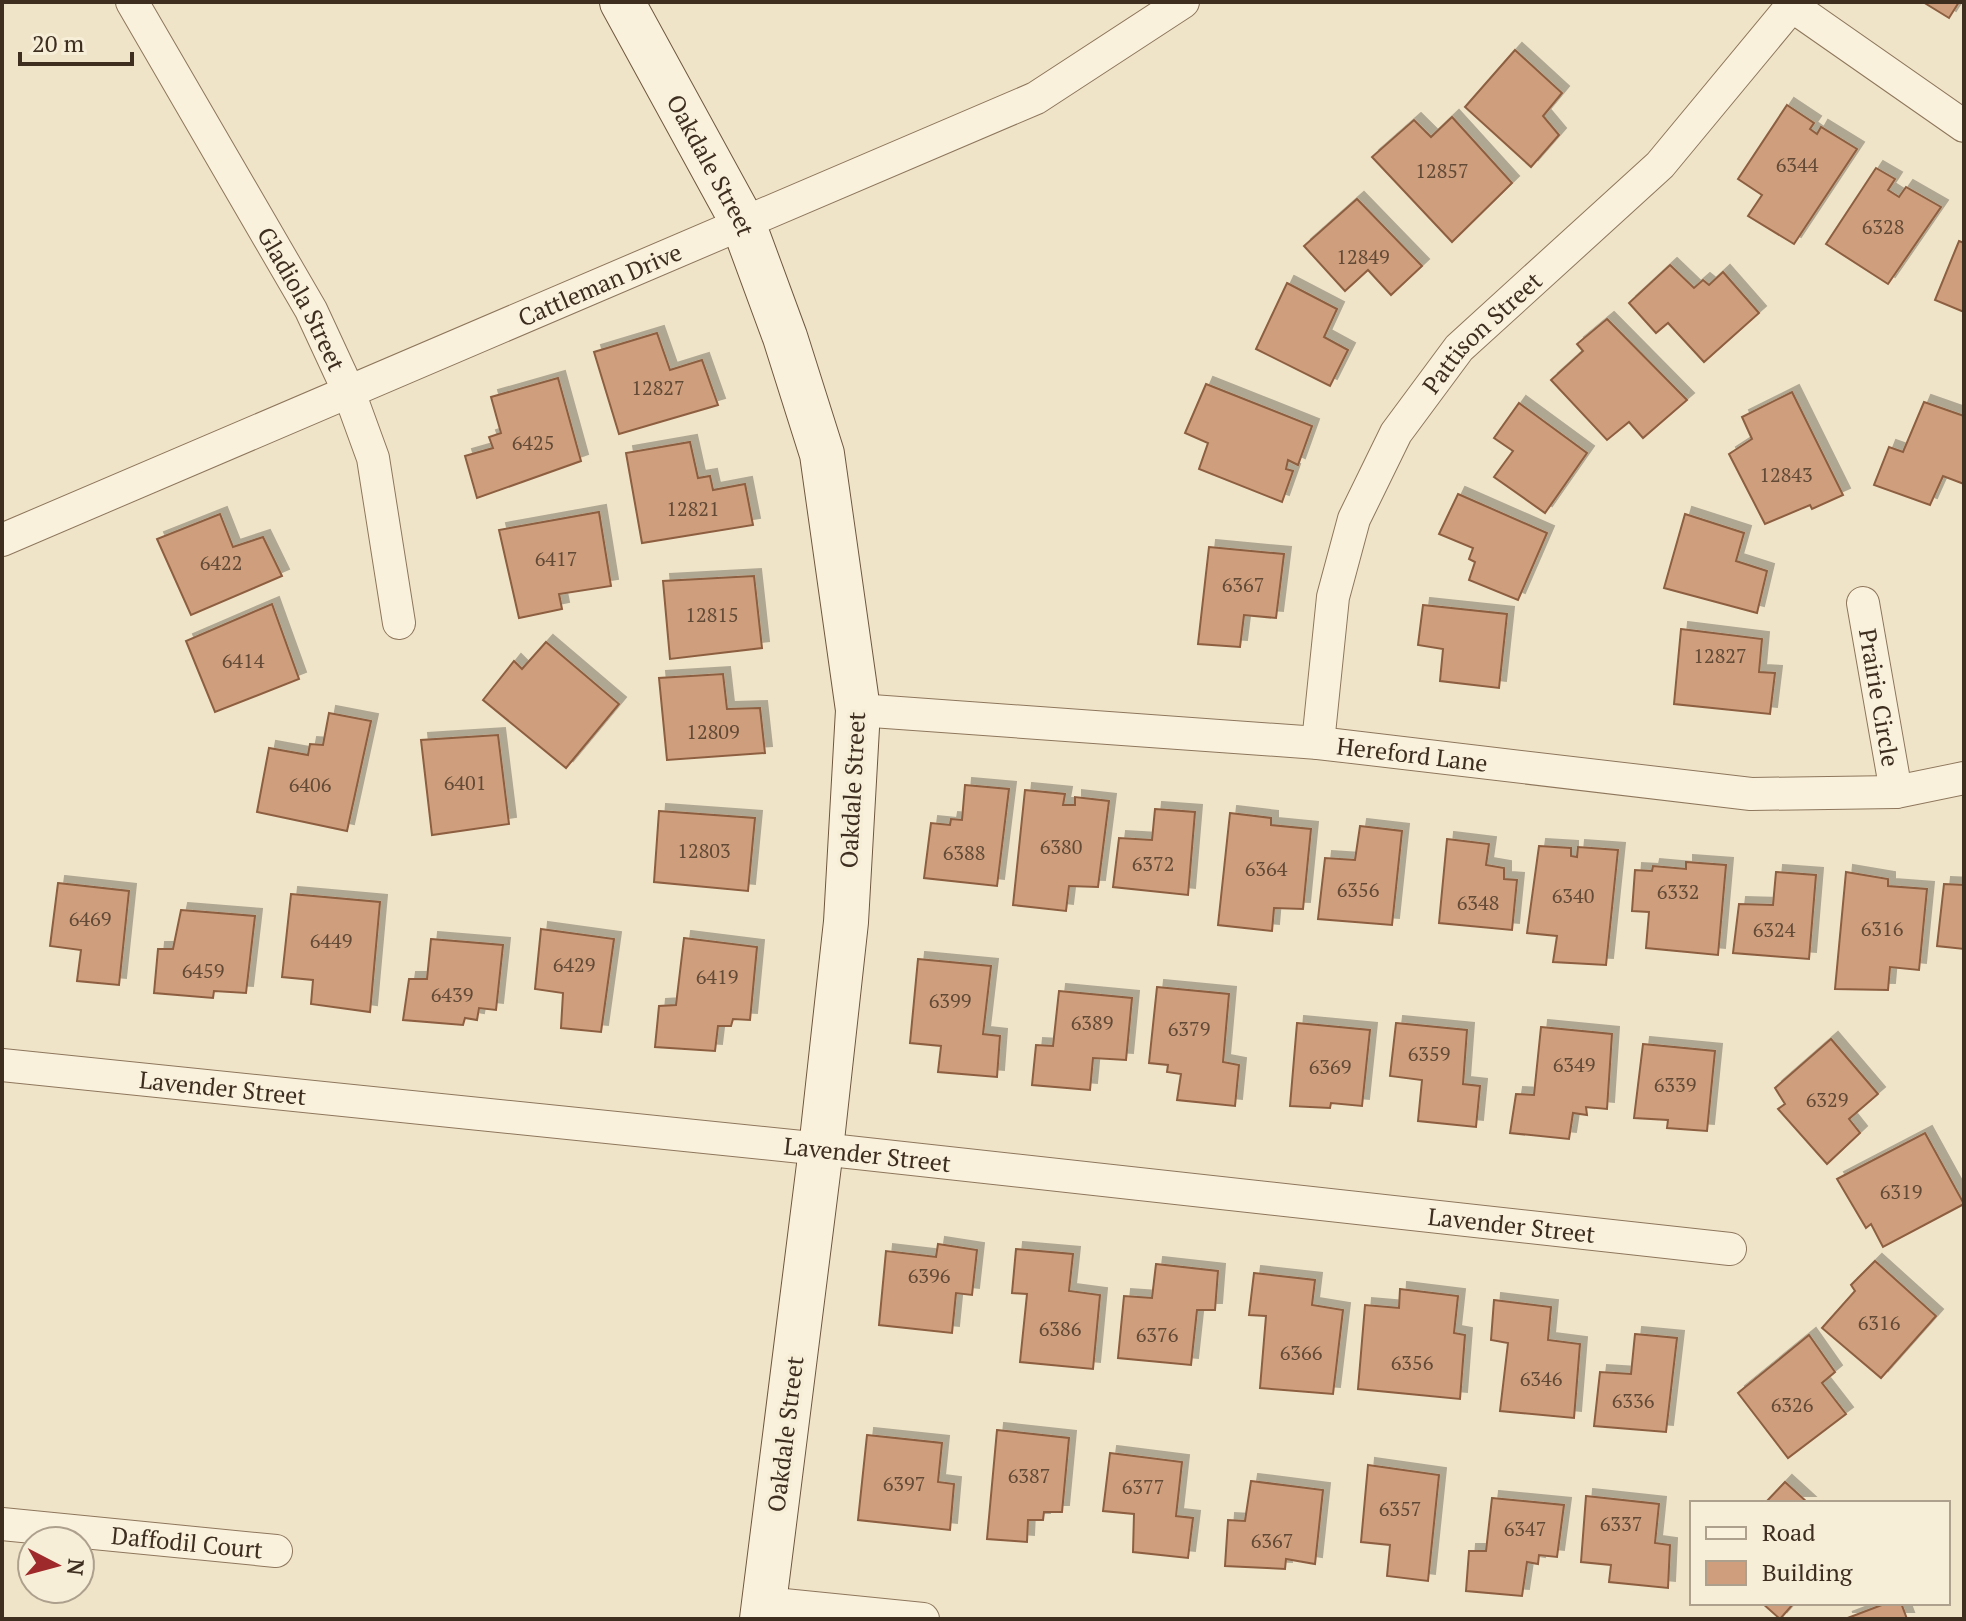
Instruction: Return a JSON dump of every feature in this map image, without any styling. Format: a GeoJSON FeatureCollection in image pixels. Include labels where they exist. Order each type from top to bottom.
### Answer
{"type":"FeatureCollection","features":[{"type":"Feature","properties":{"kind":"street","name":"Gladiola Street"},"geometry":{"type":"LineString","coordinates":[[132,2],[311,310],[349,392],[373,458],[399,623]]}},
{"type":"Feature","properties":{"kind":"street","name":"Oakdale Street"},"geometry":{"type":"LineString","coordinates":[[622,2],[743,223],[785,337],[822,454],[858,710],[846,922],[763,1611]]}},
{"type":"Feature","properties":{"kind":"street","name":"Cattleman Drive"},"geometry":{"type":"LineString","coordinates":[[2,540],[1036,98],[1183,2]]}},
{"type":"Feature","properties":{"kind":"street"},"geometry":{"type":"LineString","coordinates":[[1794,4],[1964,126]]}},
{"type":"Feature","properties":{"kind":"street","name":"Pattison Street"},"geometry":{"type":"LineString","coordinates":[[1318,743],[1333,597],[1354,519],[1396,433],[1459,348],[1660,165],[1794,4]]}},
{"type":"Feature","properties":{"kind":"street","name":"Prairie Circle"},"geometry":{"type":"LineString","coordinates":[[1863,603],[1896,792]]}},
{"type":"Feature","properties":{"kind":"street","name":"Hereford Lane"},"geometry":{"type":"LineString","coordinates":[[858,710],[1318,743],[1751,794],[1896,792],[1964,778]]}},
{"type":"Feature","properties":{"kind":"street","name":"Lavender Street"},"geometry":{"type":"LineString","coordinates":[[2,1065],[821,1149],[1730,1249]]}},
{"type":"Feature","properties":{"kind":"street","name":"Daffodil Court"},"geometry":{"type":"LineString","coordinates":[[2,1524],[276,1551]]}},
{"type":"Feature","properties":{"kind":"street"},"geometry":{"type":"LineString","coordinates":[[763,1611],[923,1619]]}},
{"type":"Feature","properties":{"kind":"building"},"geometry":{"type":"Polygon","coordinates":[[[1923,2],[1959,2],[1949,18],[1923,2]]]}},
{"type":"Feature","properties":{"kind":"building"},"geometry":{"type":"Polygon","coordinates":[[[1515,50],[1562,93],[1543,116],[1559,135],[1531,167],[1465,107],[1515,50]]]}},
{"type":"Feature","properties":{"kind":"building"},"geometry":{"type":"Polygon","coordinates":[[[1787,105],[1814,123],[1810,129],[1817,134],[1821,127],[1857,149],[1794,244],[1748,216],[1762,195],[1738,179],[1787,105]]]}},
{"type":"Feature","properties":{"kind":"building"},"geometry":{"type":"Polygon","coordinates":[[[1452,117],[1512,183],[1452,242],[1372,157],[1414,120],[1431,137],[1452,117]]]}},
{"type":"Feature","properties":{"kind":"building"},"geometry":{"type":"Polygon","coordinates":[[[1876,168],[1895,179],[1888,190],[1899,197],[1906,187],[1941,207],[1888,284],[1826,244],[1876,168]]]}},
{"type":"Feature","properties":{"kind":"building"},"geometry":{"type":"Polygon","coordinates":[[[1357,199],[1422,266],[1391,295],[1368,270],[1345,291],[1304,246],[1357,199]]]}},
{"type":"Feature","properties":{"kind":"building"},"geometry":{"type":"Polygon","coordinates":[[[1959,241],[1964,243],[1964,312],[1935,300],[1959,241]]]}},
{"type":"Feature","properties":{"kind":"building"},"geometry":{"type":"Polygon","coordinates":[[[1670,265],[1694,288],[1703,280],[1709,285],[1723,272],[1759,313],[1704,362],[1668,323],[1656,333],[1629,303],[1670,265]]]}},
{"type":"Feature","properties":{"kind":"building"},"geometry":{"type":"Polygon","coordinates":[[[1287,283],[1337,309],[1324,337],[1348,350],[1330,386],[1256,349],[1287,283]]]}},
{"type":"Feature","properties":{"kind":"building"},"geometry":{"type":"Polygon","coordinates":[[[1607,319],[1687,400],[1643,438],[1629,422],[1607,440],[1551,380],[1583,351],[1577,344],[1607,319]]]}},
{"type":"Feature","properties":{"kind":"building"},"geometry":{"type":"Polygon","coordinates":[[[657,333],[670,370],[702,360],[718,405],[619,434],[594,352],[657,333]]]}},
{"type":"Feature","properties":{"kind":"building"},"geometry":{"type":"Polygon","coordinates":[[[558,378],[581,461],[477,498],[465,456],[493,448],[489,437],[501,433],[491,397],[558,378]]]}},
{"type":"Feature","properties":{"kind":"building"},"geometry":{"type":"Polygon","coordinates":[[[1206,384],[1312,426],[1298,465],[1288,460],[1286,469],[1293,471],[1282,502],[1199,469],[1208,443],[1185,433],[1206,384]]]}},
{"type":"Feature","properties":{"kind":"building"},"geometry":{"type":"Polygon","coordinates":[[[1792,392],[1843,495],[1765,524],[1729,454],[1752,439],[1742,417],[1792,392]]]}},
{"type":"Feature","properties":{"kind":"building"},"geometry":{"type":"Polygon","coordinates":[[[1924,402],[1964,416],[1964,484],[1943,476],[1930,505],[1874,485],[1889,447],[1903,452],[1924,402]]]}},
{"type":"Feature","properties":{"kind":"building"},"geometry":{"type":"Polygon","coordinates":[[[1519,403],[1587,453],[1545,513],[1494,477],[1513,451],[1494,438],[1519,403]]]}},
{"type":"Feature","properties":{"kind":"building"},"geometry":{"type":"Polygon","coordinates":[[[690,442],[698,478],[710,476],[713,490],[745,484],[753,525],[642,543],[626,453],[690,442]]]}},
{"type":"Feature","properties":{"kind":"building"},"geometry":{"type":"Polygon","coordinates":[[[1458,494],[1547,533],[1518,600],[1469,580],[1475,562],[1469,559],[1473,548],[1439,534],[1458,494]]]}},
{"type":"Feature","properties":{"kind":"building"},"geometry":{"type":"Polygon","coordinates":[[[599,512],[611,586],[559,594],[562,609],[519,618],[499,530],[599,512]]]}},
{"type":"Feature","properties":{"kind":"building"},"geometry":{"type":"Polygon","coordinates":[[[220,514],[233,547],[263,537],[282,576],[191,615],[157,539],[220,514]]]}},
{"type":"Feature","properties":{"kind":"building"},"geometry":{"type":"Polygon","coordinates":[[[1685,514],[1744,533],[1736,561],[1767,571],[1757,613],[1664,588],[1685,514]]]}},
{"type":"Feature","properties":{"kind":"building"},"geometry":{"type":"Polygon","coordinates":[[[1209,547],[1284,554],[1276,618],[1244,615],[1240,647],[1198,644],[1209,547]]]}},
{"type":"Feature","properties":{"kind":"building"},"geometry":{"type":"Polygon","coordinates":[[[754,576],[762,648],[670,659],[663,581],[754,576]]]}},
{"type":"Feature","properties":{"kind":"building"},"geometry":{"type":"Polygon","coordinates":[[[272,604],[299,679],[215,712],[186,641],[272,604]]]}},
{"type":"Feature","properties":{"kind":"building"},"geometry":{"type":"Polygon","coordinates":[[[1423,605],[1507,614],[1499,688],[1440,681],[1443,649],[1418,645],[1423,605]]]}},
{"type":"Feature","properties":{"kind":"building"},"geometry":{"type":"Polygon","coordinates":[[[1681,629],[1762,639],[1759,672],[1775,673],[1770,714],[1674,704],[1681,629]]]}},
{"type":"Feature","properties":{"kind":"building"},"geometry":{"type":"Polygon","coordinates":[[[546,642],[619,704],[566,768],[483,700],[514,661],[522,669],[546,642]]]}},
{"type":"Feature","properties":{"kind":"building"},"geometry":{"type":"Polygon","coordinates":[[[723,674],[727,709],[760,708],[765,753],[667,760],[659,678],[723,674]]]}},
{"type":"Feature","properties":{"kind":"building"},"geometry":{"type":"Polygon","coordinates":[[[329,713],[371,721],[347,831],[257,812],[269,748],[308,755],[310,744],[323,745],[329,713]]]}},
{"type":"Feature","properties":{"kind":"building"},"geometry":{"type":"Polygon","coordinates":[[[498,735],[509,824],[432,835],[421,740],[498,735]]]}},
{"type":"Feature","properties":{"kind":"building"},"geometry":{"type":"Polygon","coordinates":[[[965,785],[1009,789],[997,886],[924,878],[931,823],[950,825],[951,819],[962,820],[965,785]]]}},
{"type":"Feature","properties":{"kind":"building"},"geometry":{"type":"Polygon","coordinates":[[[1025,790],[1065,794],[1063,805],[1075,805],[1075,797],[1109,801],[1098,887],[1069,886],[1066,911],[1013,905],[1025,790]]]}},
{"type":"Feature","properties":{"kind":"building"},"geometry":{"type":"Polygon","coordinates":[[[1155,809],[1195,812],[1188,895],[1113,887],[1119,838],[1152,840],[1155,809]]]}},
{"type":"Feature","properties":{"kind":"building"},"geometry":{"type":"Polygon","coordinates":[[[659,811],[755,818],[748,891],[654,882],[659,811]]]}},
{"type":"Feature","properties":{"kind":"building"},"geometry":{"type":"Polygon","coordinates":[[[1230,813],[1271,818],[1271,825],[1311,829],[1303,909],[1274,908],[1272,931],[1218,925],[1230,813]]]}},
{"type":"Feature","properties":{"kind":"building"},"geometry":{"type":"Polygon","coordinates":[[[1360,826],[1402,831],[1392,925],[1318,919],[1325,858],[1355,860],[1360,826]]]}},
{"type":"Feature","properties":{"kind":"building"},"geometry":{"type":"Polygon","coordinates":[[[1447,839],[1489,844],[1486,865],[1504,868],[1504,879],[1517,880],[1512,930],[1439,923],[1447,839]]]}},
{"type":"Feature","properties":{"kind":"building"},"geometry":{"type":"Polygon","coordinates":[[[1539,846],[1571,848],[1571,856],[1577,857],[1578,847],[1618,850],[1606,965],[1553,962],[1557,936],[1527,933],[1539,846]]]}},
{"type":"Feature","properties":{"kind":"building"},"geometry":{"type":"Polygon","coordinates":[[[1686,862],[1726,865],[1718,955],[1646,948],[1649,912],[1632,911],[1635,870],[1652,871],[1653,866],[1686,869],[1686,862]]]}},
{"type":"Feature","properties":{"kind":"building"},"geometry":{"type":"Polygon","coordinates":[[[1776,872],[1816,875],[1809,959],[1733,953],[1739,904],[1773,905],[1776,872]]]}},
{"type":"Feature","properties":{"kind":"building"},"geometry":{"type":"Polygon","coordinates":[[[1846,872],[1888,879],[1888,886],[1927,889],[1919,970],[1890,967],[1888,990],[1835,989],[1846,872]]]}},
{"type":"Feature","properties":{"kind":"building"},"geometry":{"type":"Polygon","coordinates":[[[58,883],[129,891],[119,985],[77,981],[81,950],[50,946],[58,883]]]}},
{"type":"Feature","properties":{"kind":"building"},"geometry":{"type":"Polygon","coordinates":[[[1944,884],[1964,885],[1964,949],[1937,946],[1944,884]]]}},
{"type":"Feature","properties":{"kind":"building"},"geometry":{"type":"Polygon","coordinates":[[[291,894],[380,902],[370,1012],[311,1004],[313,980],[282,977],[291,894]]]}},
{"type":"Feature","properties":{"kind":"building"},"geometry":{"type":"Polygon","coordinates":[[[181,910],[255,916],[246,993],[214,991],[213,998],[154,993],[158,949],[173,949],[181,910]]]}},
{"type":"Feature","properties":{"kind":"building"},"geometry":{"type":"Polygon","coordinates":[[[541,929],[614,939],[601,1032],[561,1028],[563,993],[535,989],[541,929]]]}},
{"type":"Feature","properties":{"kind":"building"},"geometry":{"type":"Polygon","coordinates":[[[684,938],[757,947],[750,1020],[733,1019],[731,1026],[718,1026],[715,1051],[655,1047],[659,1006],[676,1005],[684,938]]]}},
{"type":"Feature","properties":{"kind":"building"},"geometry":{"type":"Polygon","coordinates":[[[431,939],[503,945],[496,1010],[479,1008],[477,1020],[465,1018],[463,1025],[403,1020],[409,979],[427,979],[431,939]]]}},
{"type":"Feature","properties":{"kind":"building"},"geometry":{"type":"Polygon","coordinates":[[[918,959],[991,966],[983,1034],[1000,1036],[997,1077],[938,1072],[941,1046],[910,1043],[918,959]]]}},
{"type":"Feature","properties":{"kind":"building"},"geometry":{"type":"Polygon","coordinates":[[[1157,987],[1229,994],[1223,1062],[1239,1065],[1235,1106],[1177,1100],[1181,1074],[1167,1072],[1168,1065],[1149,1063],[1157,987]]]}},
{"type":"Feature","properties":{"kind":"building"},"geometry":{"type":"Polygon","coordinates":[[[1059,991],[1132,998],[1126,1060],[1093,1058],[1090,1090],[1032,1085],[1036,1045],[1053,1046],[1059,991]]]}},
{"type":"Feature","properties":{"kind":"building"},"geometry":{"type":"Polygon","coordinates":[[[1297,1023],[1370,1030],[1362,1106],[1331,1103],[1330,1108],[1290,1106],[1297,1023]]]}},
{"type":"Feature","properties":{"kind":"building"},"geometry":{"type":"Polygon","coordinates":[[[1396,1023],[1467,1030],[1463,1084],[1480,1086],[1476,1127],[1418,1121],[1422,1080],[1390,1076],[1396,1023]]]}},
{"type":"Feature","properties":{"kind":"building"},"geometry":{"type":"Polygon","coordinates":[[[1541,1027],[1612,1034],[1607,1109],[1586,1107],[1587,1115],[1573,1113],[1569,1139],[1510,1133],[1516,1094],[1534,1095],[1541,1027]]]}},
{"type":"Feature","properties":{"kind":"building"},"geometry":{"type":"Polygon","coordinates":[[[1831,1039],[1878,1094],[1849,1119],[1860,1133],[1827,1164],[1778,1109],[1785,1104],[1775,1088],[1831,1039]]]}},
{"type":"Feature","properties":{"kind":"building"},"geometry":{"type":"Polygon","coordinates":[[[1643,1044],[1715,1051],[1707,1131],[1667,1128],[1668,1120],[1634,1118],[1643,1044]]]}},
{"type":"Feature","properties":{"kind":"building"},"geometry":{"type":"Polygon","coordinates":[[[1925,1133],[1964,1204],[1883,1247],[1871,1224],[1866,1228],[1837,1179],[1925,1133]]]}},
{"type":"Feature","properties":{"kind":"building"},"geometry":{"type":"Polygon","coordinates":[[[938,1244],[977,1250],[972,1295],[956,1293],[952,1333],[879,1325],[886,1251],[936,1257],[938,1244]]]}},
{"type":"Feature","properties":{"kind":"building"},"geometry":{"type":"Polygon","coordinates":[[[1016,1249],[1073,1254],[1069,1291],[1100,1295],[1093,1369],[1020,1362],[1027,1294],[1012,1293],[1016,1249]]]}},
{"type":"Feature","properties":{"kind":"building"},"geometry":{"type":"Polygon","coordinates":[[[1875,1261],[1936,1316],[1881,1378],[1822,1328],[1855,1291],[1851,1285],[1875,1261]]]}},
{"type":"Feature","properties":{"kind":"building"},"geometry":{"type":"Polygon","coordinates":[[[1156,1264],[1218,1271],[1215,1310],[1197,1310],[1191,1365],[1118,1358],[1124,1296],[1152,1298],[1156,1264]]]}},
{"type":"Feature","properties":{"kind":"building"},"geometry":{"type":"Polygon","coordinates":[[[1254,1273],[1315,1280],[1312,1305],[1343,1310],[1333,1394],[1260,1388],[1266,1316],[1249,1315],[1254,1273]]]}},
{"type":"Feature","properties":{"kind":"building"},"geometry":{"type":"Polygon","coordinates":[[[1400,1289],[1458,1296],[1454,1333],[1465,1335],[1460,1399],[1358,1389],[1365,1305],[1399,1308],[1400,1289]]]}},
{"type":"Feature","properties":{"kind":"building"},"geometry":{"type":"Polygon","coordinates":[[[1494,1300],[1551,1307],[1548,1340],[1580,1344],[1574,1418],[1500,1411],[1508,1343],[1491,1340],[1494,1300]]]}},
{"type":"Feature","properties":{"kind":"building"},"geometry":{"type":"Polygon","coordinates":[[[1635,1334],[1677,1338],[1666,1432],[1594,1426],[1600,1372],[1631,1374],[1635,1334]]]}},
{"type":"Feature","properties":{"kind":"building"},"geometry":{"type":"Polygon","coordinates":[[[1809,1335],[1835,1372],[1822,1383],[1846,1414],[1788,1458],[1738,1393],[1809,1335]]]}},
{"type":"Feature","properties":{"kind":"building"},"geometry":{"type":"Polygon","coordinates":[[[997,1430],[1069,1438],[1062,1512],[1044,1512],[1043,1520],[1028,1520],[1027,1542],[987,1539],[997,1430]]]}},
{"type":"Feature","properties":{"kind":"building"},"geometry":{"type":"Polygon","coordinates":[[[867,1435],[942,1443],[938,1482],[954,1484],[950,1530],[858,1520],[867,1435]]]}},
{"type":"Feature","properties":{"kind":"building"},"geometry":{"type":"Polygon","coordinates":[[[1110,1453],[1182,1462],[1176,1516],[1193,1518],[1188,1558],[1133,1552],[1134,1514],[1103,1511],[1110,1453]]]}},
{"type":"Feature","properties":{"kind":"building"},"geometry":{"type":"Polygon","coordinates":[[[1368,1465],[1439,1475],[1428,1581],[1387,1576],[1390,1545],[1361,1542],[1368,1465]]]}},
{"type":"Feature","properties":{"kind":"building"},"geometry":{"type":"Polygon","coordinates":[[[1251,1481],[1323,1490],[1315,1564],[1286,1559],[1285,1569],[1225,1566],[1228,1520],[1245,1521],[1251,1481]]]}},
{"type":"Feature","properties":{"kind":"building"},"geometry":{"type":"Polygon","coordinates":[[[1785,1482],[1806,1501],[1767,1501],[1785,1482]]]}},
{"type":"Feature","properties":{"kind":"building"},"geometry":{"type":"Polygon","coordinates":[[[1586,1496],[1659,1504],[1655,1543],[1670,1545],[1668,1588],[1609,1582],[1611,1565],[1581,1562],[1586,1496]]]}},
{"type":"Feature","properties":{"kind":"building"},"geometry":{"type":"Polygon","coordinates":[[[1492,1498],[1564,1505],[1557,1557],[1539,1555],[1538,1564],[1527,1562],[1522,1596],[1466,1591],[1469,1551],[1486,1551],[1492,1498]]]}},
{"type":"Feature","properties":{"kind":"building"},"geometry":{"type":"Polygon","coordinates":[[[1764,1605],[1792,1605],[1780,1619],[1764,1605]]]}},
{"type":"Feature","properties":{"kind":"building"},"geometry":{"type":"Polygon","coordinates":[[[1882,1605],[1902,1605],[1907,1619],[1845,1619],[1882,1605]]]}}]}
